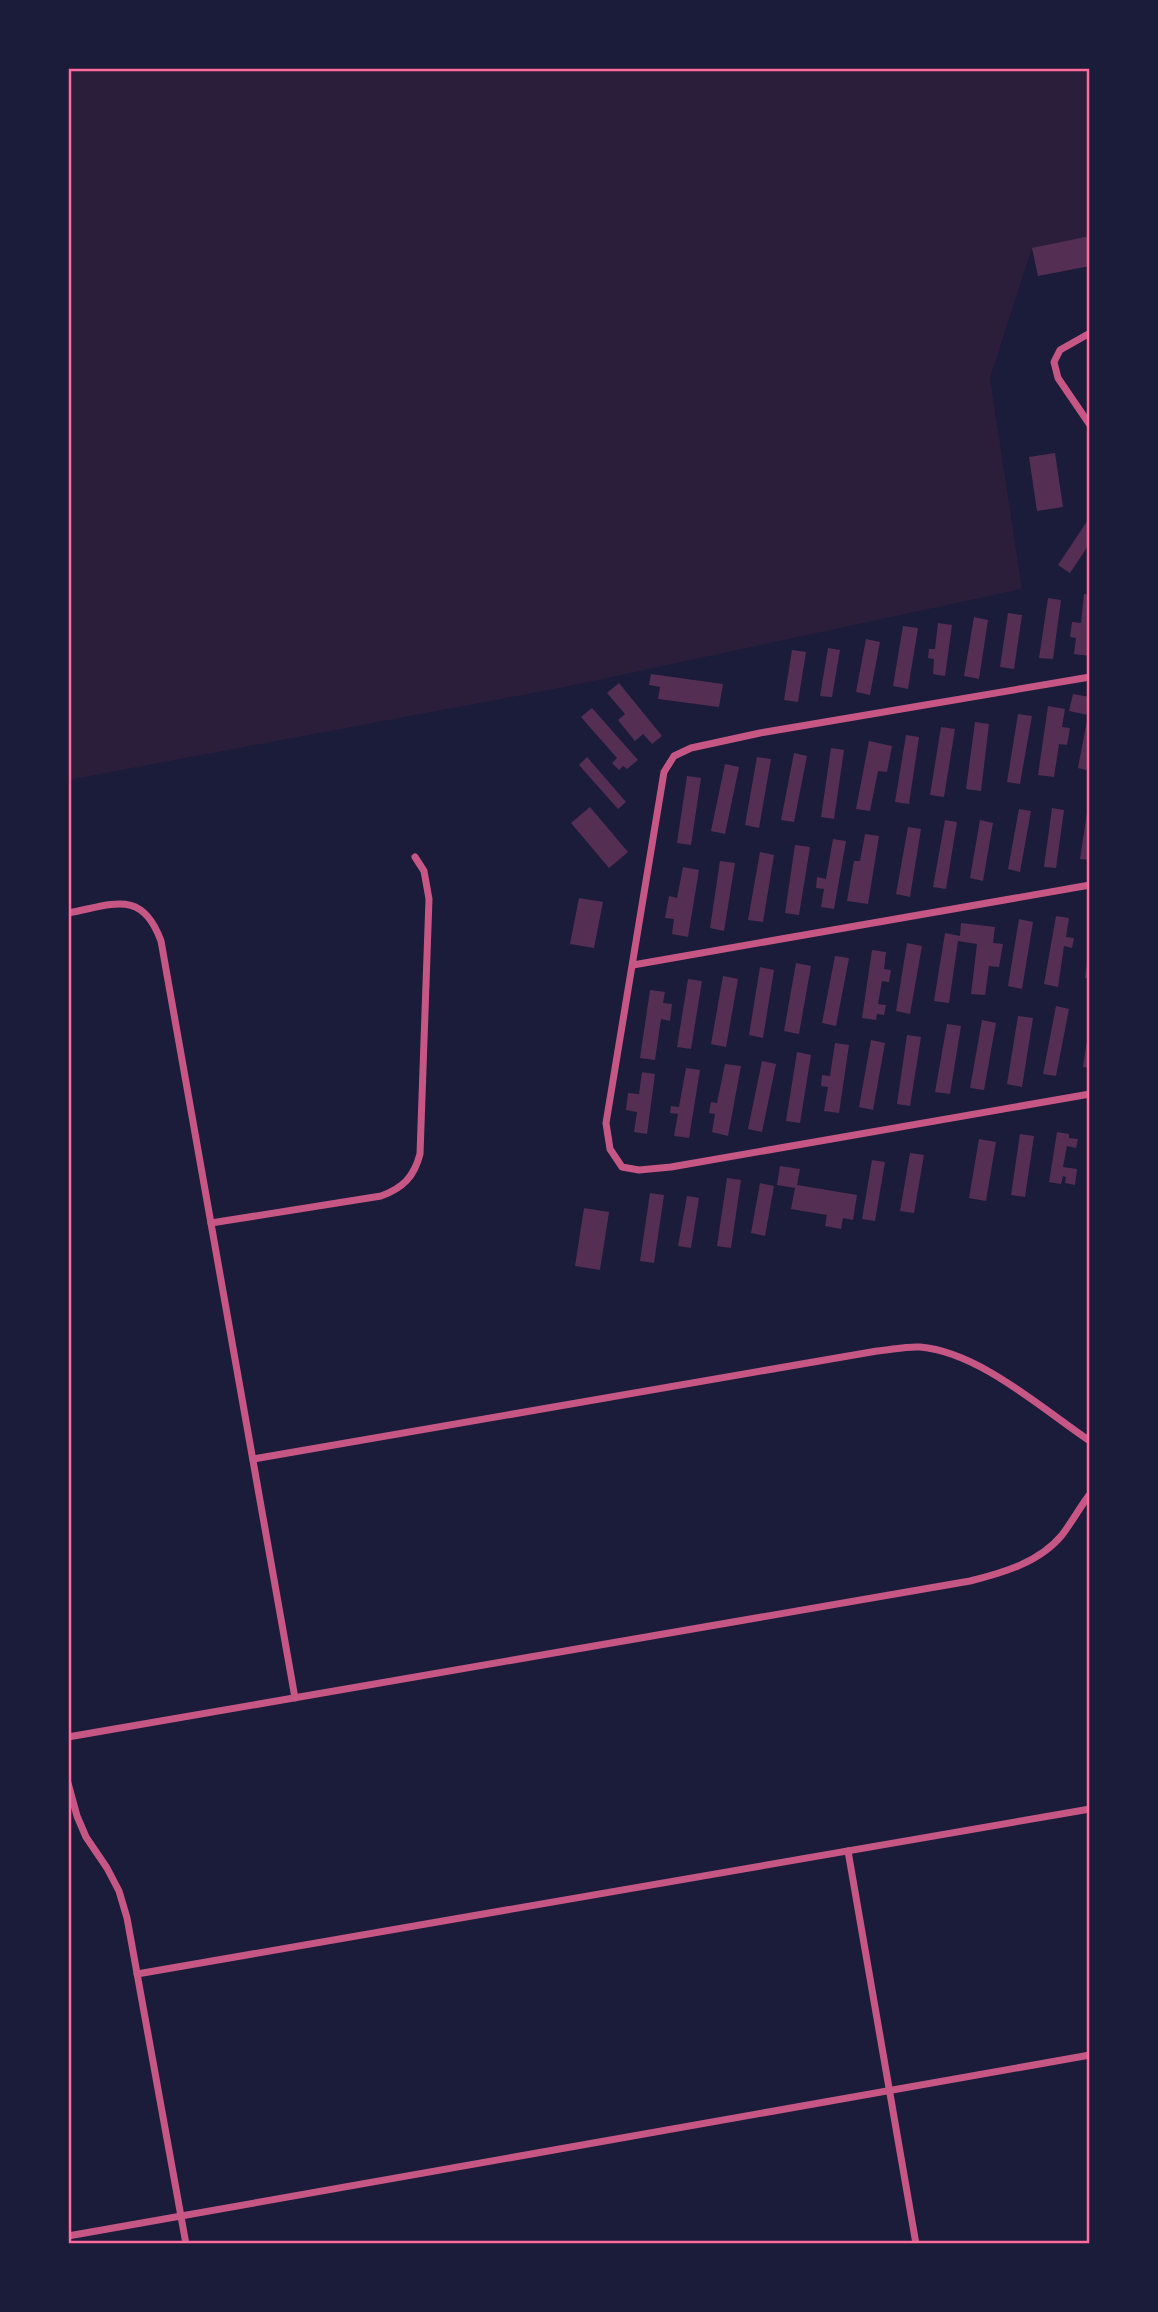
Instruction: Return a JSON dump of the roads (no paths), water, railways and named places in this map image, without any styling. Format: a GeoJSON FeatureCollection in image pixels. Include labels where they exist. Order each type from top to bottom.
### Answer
{"type":"FeatureCollection","features":[{"type":"Feature","properties":{"kind":"street"},"geometry":{"type":"LineString","coordinates":[[1090,333],[1060,350],[1054,362],[1058,378],[1090,425]]}},
{"type":"Feature","properties":{"kind":"street"},"geometry":{"type":"LineString","coordinates":[[1090,677],[760,733],[691,748],[674,756],[664,772],[606,1123],[610,1149],[622,1167],[639,1170],[671,1167],[1090,1094]]}},
{"type":"Feature","properties":{"kind":"street"},"geometry":{"type":"LineString","coordinates":[[211,1223],[381,1196],[396,1191],[416,1169],[420,1154],[429,900],[424,871],[415,857]]}},
{"type":"Feature","properties":{"kind":"street"},"geometry":{"type":"LineString","coordinates":[[633,965],[1090,885]]}},
{"type":"Feature","properties":{"kind":"street"},"geometry":{"type":"LineString","coordinates":[[68,913],[117,904],[134,905],[147,912],[161,941],[295,1698]]}},
{"type":"Feature","properties":{"kind":"street"},"geometry":{"type":"LineString","coordinates":[[253,1459],[877,1351],[919,1347],[954,1354],[986,1369],[1090,1441]]}},
{"type":"Feature","properties":{"kind":"street"},"geometry":{"type":"LineString","coordinates":[[68,1737],[1001,1573],[1040,1553],[1061,1537],[1090,1494]]}},
{"type":"Feature","properties":{"kind":"street"},"geometry":{"type":"LineString","coordinates":[[68,1783],[86,1837],[119,1891],[127,1918],[186,2244]]}},
{"type":"Feature","properties":{"kind":"street"},"geometry":{"type":"LineString","coordinates":[[137,1974],[1090,1809]]}},
{"type":"Feature","properties":{"kind":"street"},"geometry":{"type":"LineString","coordinates":[[848,1851],[916,2244]]}},
{"type":"Feature","properties":{"kind":"street"},"geometry":{"type":"LineString","coordinates":[[68,2236],[1090,2054]]}}]}
